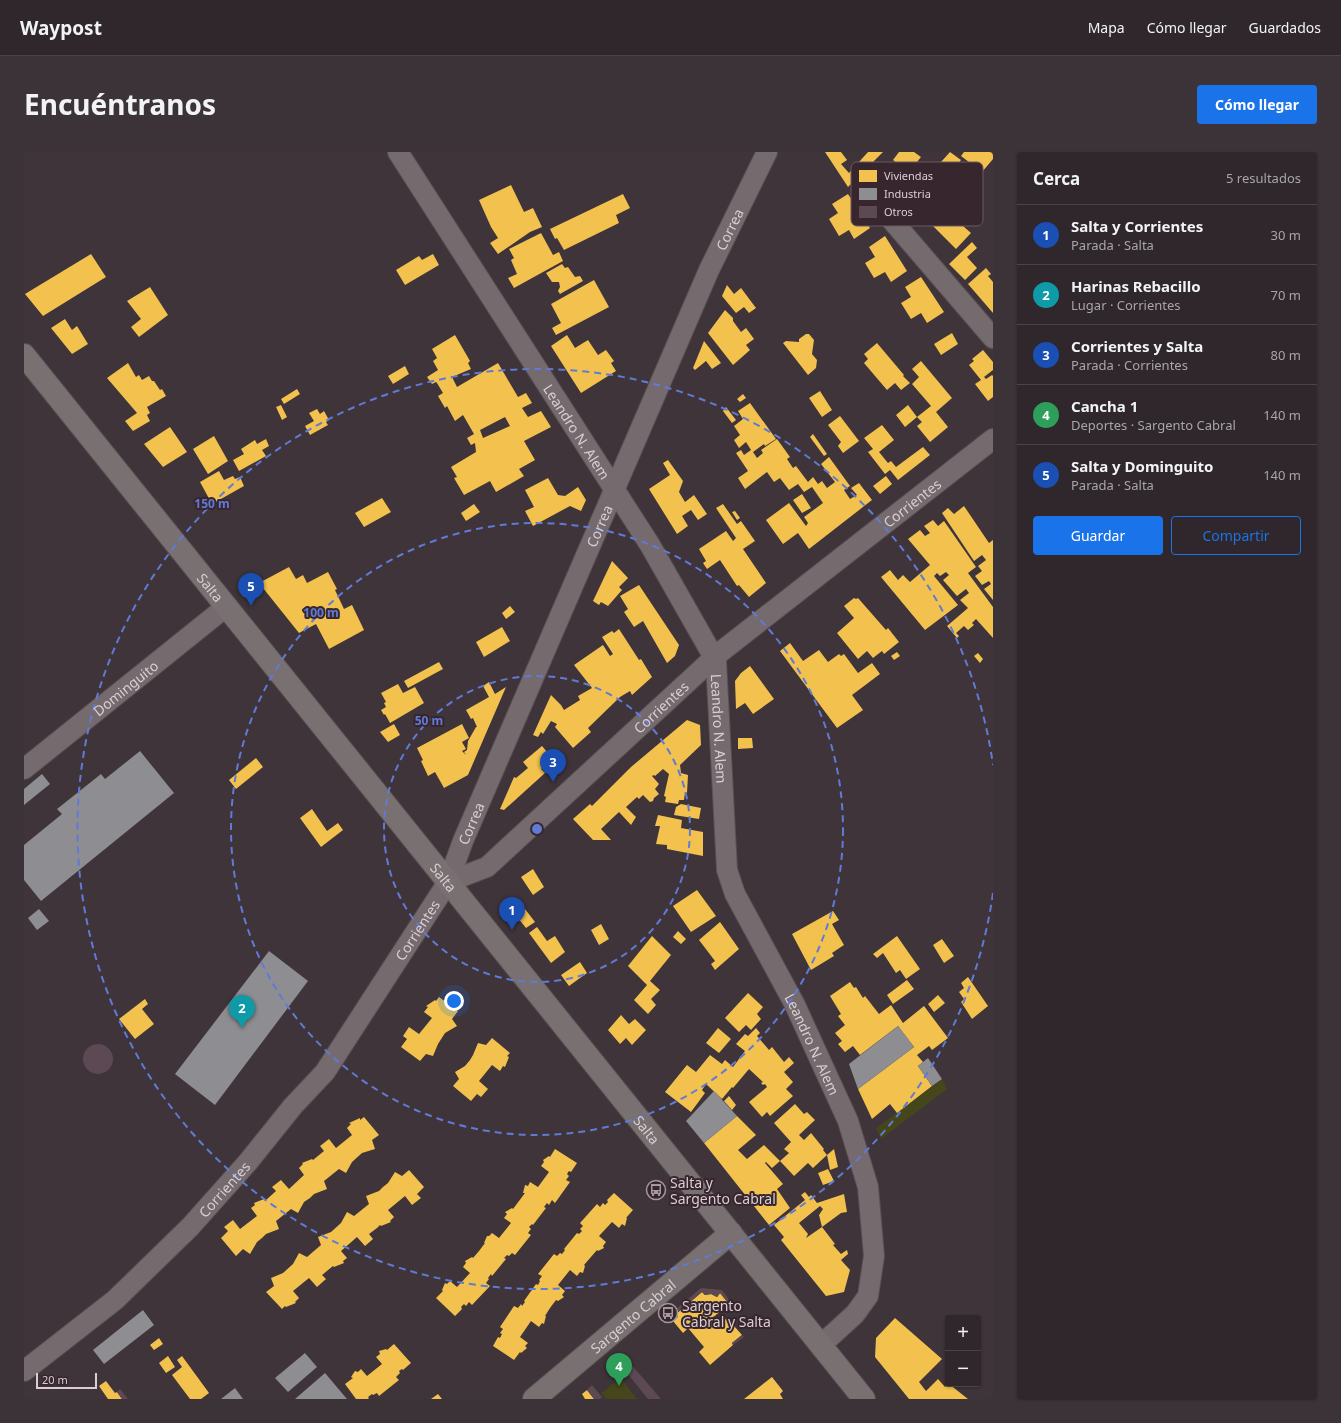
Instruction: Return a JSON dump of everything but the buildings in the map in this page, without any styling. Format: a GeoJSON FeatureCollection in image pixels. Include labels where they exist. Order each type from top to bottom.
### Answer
{"type":"FeatureCollection","features":[{"type":"Feature","properties":{"kind":"main road","name":"Salta"},"geometry":{"type":"LineString","coordinates":[[24,354],[864,1399]]}},
{"type":"Feature","properties":{"kind":"main road","name":"Sargento Cabral"},"geometry":{"type":"LineString","coordinates":[[534,1399],[731,1233]]}},
{"type":"Feature","properties":{"kind":"street","name":"Leandro N. Alem"},"geometry":{"type":"LineString","coordinates":[[398,152],[650,545],[716,661],[727,870],[730,881],[735,894],[795,1005],[848,1121],[868,1187],[874,1256],[868,1296],[855,1314],[821,1345]]}},
{"type":"Feature","properties":{"kind":"street","name":"Correa"},"geometry":{"type":"LineString","coordinates":[[448,882],[463,841],[709,270],[767,152]]}},
{"type":"Feature","properties":{"kind":"street"},"geometry":{"type":"LineString","coordinates":[[897,226],[993,338]]}},
{"type":"Feature","properties":{"kind":"street","name":"Corrientes"},"geometry":{"type":"LineString","coordinates":[[24,1371],[115,1300],[190,1227],[248,1162],[293,1106],[325,1072],[448,882],[487,867],[714,658],[993,439]]}},
{"type":"Feature","properties":{"kind":"street","name":"Dominguito"},"geometry":{"type":"LineString","coordinates":[[24,769],[227,606]]}},
{"type":"Feature","properties":{"kind":"shaded area"},"geometry":{"type":"Polygon","coordinates":[[[942,1079],[947,1089],[881,1139],[876,1128],[942,1079]]]}},
{"type":"Feature","properties":{"kind":"shaded area"},"geometry":{"type":"Polygon","coordinates":[[[621,1378],[637,1399],[606,1399],[601,1393],[621,1378]]]}},
{"type":"Feature","properties":{"kind":"place","name":"Salta y Dominguito"},"geometry":{"type":"Point","coordinates":[251,606]}},
{"type":"Feature","properties":{"kind":"place","name":"Corrientes y Salta"},"geometry":{"type":"Point","coordinates":[553,782]}},
{"type":"Feature","properties":{"kind":"place","name":"Salta y Corrientes"},"geometry":{"type":"Point","coordinates":[512,930]}},
{"type":"Feature","properties":{"kind":"place","name":"Harinas Rebacillo"},"geometry":{"type":"Point","coordinates":[242,1028]}},
{"type":"Feature","properties":{"kind":"place","name":"Salta y Sargento Cabral"},"geometry":{"type":"Point","coordinates":[656,1190]}},
{"type":"Feature","properties":{"kind":"place","name":"Sargento Cabral y Salta"},"geometry":{"type":"Point","coordinates":[668,1313]}},
{"type":"Feature","properties":{"kind":"place","name":"Cancha 1"},"geometry":{"type":"Point","coordinates":[619,1386]}}]}
